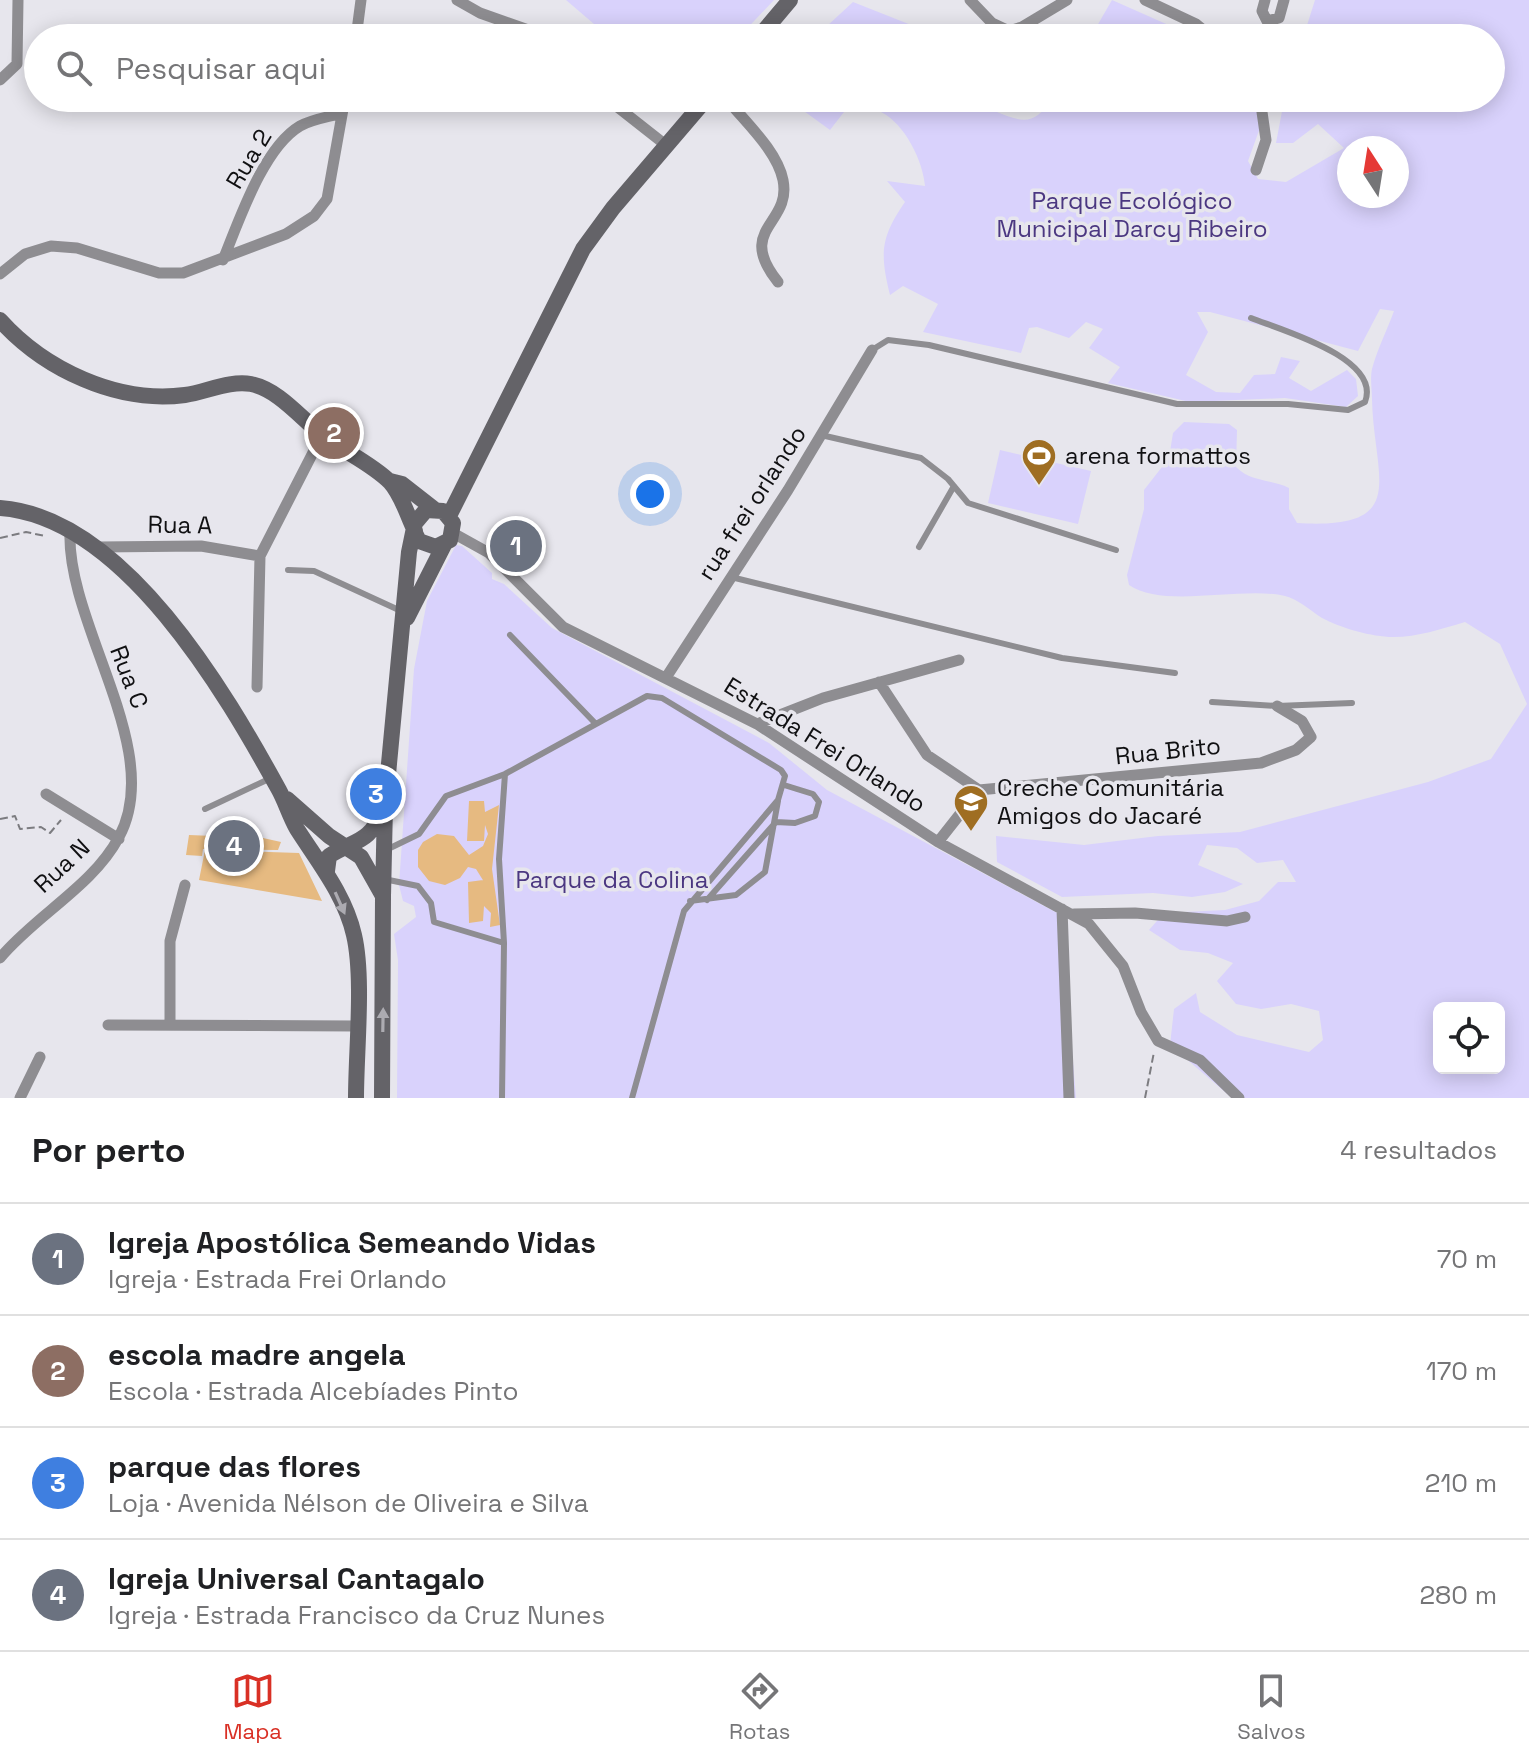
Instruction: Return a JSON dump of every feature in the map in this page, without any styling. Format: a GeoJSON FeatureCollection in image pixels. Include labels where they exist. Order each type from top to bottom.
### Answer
{"type":"FeatureCollection","features":[{"type":"Feature","properties":{"kind":"street"},"geometry":{"type":"LineString","coordinates":[[0,80],[17,64],[18,0]]}},
{"type":"Feature","properties":{"kind":"street"},"geometry":{"type":"LineString","coordinates":[[358,24],[361,0]]}},
{"type":"Feature","properties":{"kind":"street"},"geometry":{"type":"LineString","coordinates":[[457,0],[480,13],[511,24]]}},
{"type":"Feature","properties":{"kind":"street"},"geometry":{"type":"LineString","coordinates":[[770,24],[790,0]]}},
{"type":"Feature","properties":{"kind":"street"},"geometry":{"type":"LineString","coordinates":[[970,0],[994,24]]}},
{"type":"Feature","properties":{"kind":"street"},"geometry":{"type":"LineString","coordinates":[[1022,24],[1067,0]]}},
{"type":"Feature","properties":{"kind":"street"},"geometry":{"type":"LineString","coordinates":[[1145,0],[1196,24]]}},
{"type":"Feature","properties":{"kind":"street"},"geometry":{"type":"LineString","coordinates":[[1265,0],[1262,11],[1267,21],[1279,18],[1284,0]]}},
{"type":"Feature","properties":{"kind":"street"},"geometry":{"type":"LineString","coordinates":[[624,112],[667,146]]}},
{"type":"Feature","properties":{"kind":"street"},"geometry":{"type":"LineString","coordinates":[[382,1098],[385,806],[409,552],[419,516],[442,512],[458,498],[583,249],[613,208],[695,112]]}},
{"type":"Feature","properties":{"kind":"street"},"geometry":{"type":"LineString","coordinates":[[737,112],[774,158],[783,177],[779,205],[761,247],[763,263],[778,282]]}},
{"type":"Feature","properties":{"kind":"street"},"geometry":{"type":"LineString","coordinates":[[1256,170],[1266,140],[1262,112]]}},
{"type":"Feature","properties":{"kind":"street"},"geometry":{"type":"LineString","coordinates":[[0,274],[25,254],[51,246],[77,248],[159,273],[183,273],[286,234],[314,216],[327,199],[342,113]]}},
{"type":"Feature","properties":{"kind":"street","name":"Rua 2"},"geometry":{"type":"LineString","coordinates":[[223,260],[267,162],[289,134],[302,124],[342,113]]}},
{"type":"Feature","properties":{"kind":"street"},"geometry":{"type":"LineString","coordinates":[[0,320],[23,346],[50,364],[102,384],[157,396],[249,384],[271,392],[322,435],[388,481],[402,484],[442,512],[449,539],[405,617]]}},
{"type":"Feature","properties":{"kind":"street","name":"rua frei orlando"},"geometry":{"type":"LineString","coordinates":[[667,676],[872,350]]}},
{"type":"Feature","properties":{"kind":"street"},"geometry":{"type":"LineString","coordinates":[[257,687],[260,556],[322,435]]}},
{"type":"Feature","properties":{"kind":"street"},"geometry":{"type":"LineString","coordinates":[[388,481],[415,532],[427,546],[449,539]]}},
{"type":"Feature","properties":{"kind":"street"},"geometry":{"type":"LineString","coordinates":[[0,508],[42,518],[70,536],[99,547],[153,600],[186,643],[276,785],[296,827],[327,871],[354,934],[356,1098]]}},
{"type":"Feature","properties":{"kind":"street","name":"Rua C"},"geometry":{"type":"LineString","coordinates":[[70,536],[93,644],[125,730],[131,797],[119,839]]}},
{"type":"Feature","properties":{"kind":"street","name":"Estrada Frei Orlando"},"geometry":{"type":"LineString","coordinates":[[449,539],[489,553],[563,627],[667,676],[757,724],[938,842],[1089,924],[1123,966],[1147,1025],[1158,1041]]}},
{"type":"Feature","properties":{"kind":"street","name":"Rua A"},"geometry":{"type":"LineString","coordinates":[[99,547],[201,546],[260,556]]}},
{"type":"Feature","properties":{"kind":"street"},"geometry":{"type":"LineString","coordinates":[[757,724],[879,682],[959,660]]}},
{"type":"Feature","properties":{"kind":"street"},"geometry":{"type":"LineString","coordinates":[[879,682],[927,755],[979,790],[938,842]]}},
{"type":"Feature","properties":{"kind":"street","name":"Rua Brito"},"geometry":{"type":"LineString","coordinates":[[979,790],[1261,763],[1296,750],[1311,737],[1302,721],[1277,706]]}},
{"type":"Feature","properties":{"kind":"street"},"geometry":{"type":"LineString","coordinates":[[276,785],[329,836],[349,847],[384,887]]}},
{"type":"Feature","properties":{"kind":"street"},"geometry":{"type":"LineString","coordinates":[[46,794],[119,839]]}},
{"type":"Feature","properties":{"kind":"street"},"geometry":{"type":"LineString","coordinates":[[327,871],[329,856],[365,839],[376,827],[385,806]]}},
{"type":"Feature","properties":{"kind":"street","name":"Rua N"},"geometry":{"type":"LineString","coordinates":[[0,958],[20,933],[79,885],[119,839]]}},
{"type":"Feature","properties":{"kind":"street"},"geometry":{"type":"LineString","coordinates":[[170,1024],[170,941],[185,885]]}},
{"type":"Feature","properties":{"kind":"street"},"geometry":{"type":"LineString","coordinates":[[1069,1098],[1068,912],[1135,913],[1227,921],[1245,917]]}},
{"type":"Feature","properties":{"kind":"street"},"geometry":{"type":"LineString","coordinates":[[354,934],[383,926]]}},
{"type":"Feature","properties":{"kind":"street"},"geometry":{"type":"LineString","coordinates":[[108,1025],[356,1026]]}},
{"type":"Feature","properties":{"kind":"street"},"geometry":{"type":"LineString","coordinates":[[1158,1041],[1200,1060],[1239,1098]]}},
{"type":"Feature","properties":{"kind":"street"},"geometry":{"type":"LineString","coordinates":[[20,1098],[40,1057]]}},
{"type":"Feature","properties":{"kind":"lane"},"geometry":{"type":"LineString","coordinates":[[872,350],[888,340],[929,345],[1177,404],[1288,404],[1348,410],[1365,402],[1363,378],[1347,358],[1251,318]]}},
{"type":"Feature","properties":{"kind":"lane"},"geometry":{"type":"LineString","coordinates":[[821,435],[921,458],[954,486],[962,498],[977,506],[1116,550]]}},
{"type":"Feature","properties":{"kind":"lane"},"geometry":{"type":"LineString","coordinates":[[919,547],[954,486]]}},
{"type":"Feature","properties":{"kind":"lane"},"geometry":{"type":"LineString","coordinates":[[288,570],[314,571],[405,617]]}},
{"type":"Feature","properties":{"kind":"lane"},"geometry":{"type":"LineString","coordinates":[[731,577],[1062,658],[1175,673]]}},
{"type":"Feature","properties":{"kind":"lane"},"geometry":{"type":"LineString","coordinates":[[510,635],[595,723]]}},
{"type":"Feature","properties":{"kind":"lane"},"geometry":{"type":"LineString","coordinates":[[386,850],[419,834],[446,796],[505,774],[638,699],[662,698],[781,770],[784,785],[778,800],[765,872],[736,895],[690,901]]}},
{"type":"Feature","properties":{"kind":"lane"},"geometry":{"type":"LineString","coordinates":[[1212,702],[1277,706],[1352,703]]}},
{"type":"Feature","properties":{"kind":"lane"},"geometry":{"type":"LineString","coordinates":[[502,1098],[504,943],[499,859],[505,774]]}},
{"type":"Feature","properties":{"kind":"lane"},"geometry":{"type":"LineString","coordinates":[[205,809],[276,785]]}},
{"type":"Feature","properties":{"kind":"lane"},"geometry":{"type":"LineString","coordinates":[[707,900],[776,822],[806,821],[818,809],[813,794],[784,785]]}},
{"type":"Feature","properties":{"kind":"lane"},"geometry":{"type":"LineString","coordinates":[[632,1098],[690,901],[778,800]]}},
{"type":"Feature","properties":{"kind":"lane"},"geometry":{"type":"LineString","coordinates":[[384,887],[418,886],[431,903],[434,922],[504,943]]}},
{"type":"Feature","properties":{"kind":"path"},"geometry":{"type":"LineString","coordinates":[[0,538],[26,532],[70,536]]}},
{"type":"Feature","properties":{"kind":"path"},"geometry":{"type":"LineString","coordinates":[[0,819],[15,816],[20,829],[41,827],[50,833],[70,809]]}},
{"type":"Feature","properties":{"kind":"path"},"geometry":{"type":"LineString","coordinates":[[1145,1098],[1158,1041]]}},
{"type":"Feature","properties":{"kind":"green space"},"geometry":{"type":"Polygon","coordinates":[[[566,0],[774,0],[751,24],[594,24],[566,0]]]}},
{"type":"Feature","properties":{"kind":"green space"},"geometry":{"type":"Polygon","coordinates":[[[1112,0],[1166,24],[1098,24],[1112,0]]]}},
{"type":"Feature","properties":{"kind":"green space","name":"Parque Ecológico Municipal Darcy Ribeiro"},"geometry":{"type":"Polygon","coordinates":[[[1315,0],[1529,0],[1529,1098],[1232,1098],[1170,1045],[1174,1009],[1196,993],[1200,1012],[1237,1035],[1309,1052],[1323,1040],[1319,1011],[1291,1004],[1261,1009],[1236,1004],[1217,981],[1233,963],[1208,953],[1180,950],[1149,930],[1164,913],[1225,910],[1259,901],[1278,882],[1296,882],[1283,860],[1257,863],[1237,848],[1207,845],[1198,865],[1243,884],[1225,892],[1192,897],[1153,893],[1062,897],[997,862],[996,836],[1084,845],[1158,836],[1240,832],[1428,782],[1491,759],[1527,704],[1500,644],[1465,622],[1420,634],[1385,637],[1338,625],[1285,596],[1247,593],[1162,595],[1129,585],[1127,575],[1144,509],[1144,490],[1169,458],[1173,433],[1184,422],[1229,424],[1237,430],[1236,467],[1254,478],[1289,488],[1289,509],[1297,523],[1333,523],[1357,518],[1371,508],[1378,494],[1379,475],[1371,373],[1394,311],[1380,309],[1358,351],[1210,312],[1197,312],[1208,332],[1186,375],[1216,392],[1240,393],[1254,375],[1275,374],[1281,357],[1300,361],[1289,378],[1311,391],[1347,370],[1356,379],[1358,396],[1346,407],[1285,398],[1190,402],[1108,383],[1120,367],[1089,348],[1103,329],[1086,322],[1069,338],[1037,327],[1029,328],[1021,353],[923,332],[938,304],[903,286],[890,295],[884,247],[891,226],[905,202],[887,181],[925,186],[921,166],[905,134],[879,112],[997,112],[1023,120],[1041,112],[1264,112],[1248,161],[1258,179],[1286,182],[1337,152],[1337,208],[1409,208],[1409,136],[1337,136],[1337,142],[1318,124],[1293,143],[1276,143],[1282,112],[1505,112],[1505,24],[1307,24],[1315,0]]]}},
{"type":"Feature","properties":{"kind":"green space"},"geometry":{"type":"Polygon","coordinates":[[[853,2],[909,24],[829,24],[853,2]]]}},
{"type":"Feature","properties":{"kind":"green space","name":"Parque Ecológico Municipal Darcy Ribeiro"},"geometry":{"type":"Polygon","coordinates":[[[805,112],[844,112],[830,130],[805,112]]]}},
{"type":"Feature","properties":{"kind":"green space","name":"arena formattos"},"geometry":{"type":"Polygon","coordinates":[[[1000,450],[1091,471],[1078,524],[988,503],[1000,450]]]}},
{"type":"Feature","properties":{"kind":"green space","name":"Parque da Colina"},"geometry":{"type":"Polygon","coordinates":[[[456,545],[462,546],[492,573],[492,579],[504,584],[552,628],[769,743],[827,790],[1061,915],[1076,1098],[397,1098],[398,960],[394,934],[416,917],[414,906],[403,901],[399,885],[414,669],[427,601],[456,545]]]}},
{"type":"Feature","properties":{"kind":"building"},"geometry":{"type":"Polygon","coordinates":[[[469,801],[484,801],[485,812],[499,805],[492,869],[500,925],[490,927],[491,913],[484,906],[483,921],[469,923],[468,882],[483,880],[476,869],[468,867],[460,878],[445,885],[429,881],[418,867],[418,850],[423,842],[437,834],[454,836],[469,855],[483,846],[488,834],[485,825],[484,841],[467,841],[469,801]]]}},
{"type":"Feature","properties":{"kind":"building"},"geometry":{"type":"Polygon","coordinates":[[[189,835],[263,838],[281,842],[278,850],[203,849],[202,856],[186,855],[189,835]]]}},
{"type":"Feature","properties":{"kind":"building"},"geometry":{"type":"Polygon","coordinates":[[[205,850],[299,853],[322,901],[199,880],[205,850]]]}},
{"type":"Feature","properties":{"kind":"place","name":"escola madre angela"},"geometry":{"type":"Point","coordinates":[334,433]}},
{"type":"Feature","properties":{"kind":"place","name":"arena formattos"},"geometry":{"type":"Point","coordinates":[1039,487]}},
{"type":"Feature","properties":{"kind":"place","name":"Igreja Apostólica Semeando Vidas"},"geometry":{"type":"Point","coordinates":[516,546]}},
{"type":"Feature","properties":{"kind":"place","name":"parque das flores"},"geometry":{"type":"Point","coordinates":[376,794]}},
{"type":"Feature","properties":{"kind":"place","name":"Creche Comunitária Amigos do Jacaré"},"geometry":{"type":"Point","coordinates":[971,833]}},
{"type":"Feature","properties":{"kind":"place","name":"Igreja Universal Cantagalo"},"geometry":{"type":"Point","coordinates":[234,846]}}]}
